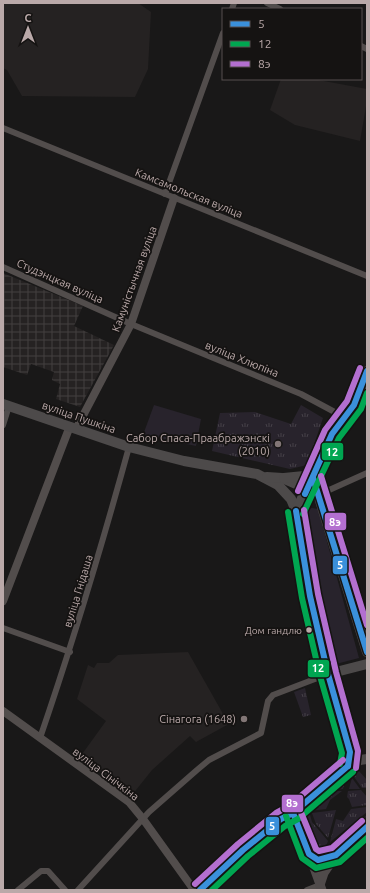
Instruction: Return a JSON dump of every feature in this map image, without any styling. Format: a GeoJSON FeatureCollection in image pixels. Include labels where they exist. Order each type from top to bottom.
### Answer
{"type":"FeatureCollection","features":[{"type":"Feature","properties":{"kind":"main road"},"geometry":{"type":"LineString","coordinates":[[354,405],[367,370]]}},
{"type":"Feature","properties":{"kind":"main road"},"geometry":{"type":"LineString","coordinates":[[367,391],[344,417],[332,434],[313,478],[312,491],[324,510],[367,652]]}},
{"type":"Feature","properties":{"kind":"main road","name":"вуліца Пушкіна"},"geometry":{"type":"LineString","coordinates":[[6,405],[129,447],[184,461],[244,471],[280,481],[297,508]]}},
{"type":"Feature","properties":{"kind":"main road"},"geometry":{"type":"LineString","coordinates":[[280,481],[304,476],[318,468]]}},
{"type":"Feature","properties":{"kind":"main road"},"geometry":{"type":"LineString","coordinates":[[280,481],[291,490],[312,491]]}},
{"type":"Feature","properties":{"kind":"main road"},"geometry":{"type":"LineString","coordinates":[[312,491],[297,508],[310,596],[328,674],[350,752],[348,766]]}},
{"type":"Feature","properties":{"kind":"main road"},"geometry":{"type":"LineString","coordinates":[[297,508],[304,503],[312,503],[324,510]]}},
{"type":"Feature","properties":{"kind":"main road"},"geometry":{"type":"LineString","coordinates":[[328,674],[367,664]]}},
{"type":"Feature","properties":{"kind":"main road"},"geometry":{"type":"LineString","coordinates":[[200,890],[248,846],[281,819],[293,812],[348,766],[361,759],[367,759]]}},
{"type":"Feature","properties":{"kind":"main road"},"geometry":{"type":"LineString","coordinates":[[293,812],[321,888]]}},
{"type":"Feature","properties":{"kind":"main road"},"geometry":{"type":"LineString","coordinates":[[321,888],[324,873],[336,856],[367,827]]}},
{"type":"Feature","properties":{"kind":"main road"},"geometry":{"type":"LineString","coordinates":[[309,854],[318,860],[336,856]]}},
{"type":"Feature","properties":{"kind":"street"},"geometry":{"type":"LineString","coordinates":[[268,3],[278,8]]}},
{"type":"Feature","properties":{"kind":"street"},"geometry":{"type":"LineString","coordinates":[[165,194],[222,36]]}},
{"type":"Feature","properties":{"kind":"street","name":"Камсамольская вуліца"},"geometry":{"type":"LineString","coordinates":[[3,128],[367,276]]}},
{"type":"Feature","properties":{"kind":"street","name":"Камуністычная вуліца"},"geometry":{"type":"LineString","coordinates":[[3,601],[73,428],[131,324],[174,198]]}},
{"type":"Feature","properties":{"kind":"street","name":"Студэнцкая вуліца"},"geometry":{"type":"LineString","coordinates":[[3,267],[131,324]]}},
{"type":"Feature","properties":{"kind":"street","name":"вуліца Хлюпіна"},"geometry":{"type":"LineString","coordinates":[[131,324],[301,394],[344,417]]}},
{"type":"Feature","properties":{"kind":"street"},"geometry":{"type":"LineString","coordinates":[[3,425],[6,405]]}},
{"type":"Feature","properties":{"kind":"street","name":"вуліца Гнідаша"},"geometry":{"type":"LineString","coordinates":[[40,738],[70,652],[129,447]]}},
{"type":"Feature","properties":{"kind":"street"},"geometry":{"type":"LineString","coordinates":[[312,491],[327,491],[367,473]]}},
{"type":"Feature","properties":{"kind":"street"},"geometry":{"type":"LineString","coordinates":[[3,628],[70,652]]}},
{"type":"Feature","properties":{"kind":"street"},"geometry":{"type":"LineString","coordinates":[[78,890],[160,802],[209,760],[261,733],[268,701],[273,695],[328,674]]}},
{"type":"Feature","properties":{"kind":"street","name":"вуліца Сінічкіна"},"geometry":{"type":"LineString","coordinates":[[3,711],[129,802],[144,819],[194,890]]}},
{"type":"Feature","properties":{"kind":"street"},"geometry":{"type":"LineString","coordinates":[[18,890],[41,871],[45,870],[48,871],[65,890]]}},
{"type":"Feature","properties":{"kind":"street"},"geometry":{"type":"LineString","coordinates":[[307,890],[321,888]]}},
{"type":"Feature","properties":{"kind":"shaded area"},"geometry":{"type":"Polygon","coordinates":[[[3,3],[138,3],[151,12],[148,69],[135,97],[22,96],[7,70],[3,68],[3,3]]]}},
{"type":"Feature","properties":{"kind":"shaded area"},"geometry":{"type":"Polygon","coordinates":[[[281,80],[318,80],[367,89],[367,101],[360,141],[295,125],[270,110],[281,80]]]}},
{"type":"Feature","properties":{"kind":"shaded area"},"geometry":{"type":"Polygon","coordinates":[[[3,273],[83,306],[74,326],[114,345],[80,407],[56,399],[60,384],[52,380],[54,372],[31,364],[27,375],[3,367],[3,273]]]}},
{"type":"Feature","properties":{"kind":"shaded area"},"geometry":{"type":"Polygon","coordinates":[[[188,652],[222,712],[227,725],[196,742],[190,736],[152,770],[132,795],[80,757],[106,721],[77,699],[88,665],[94,668],[97,663],[109,663],[118,655],[188,652]]]}},
{"type":"Feature","properties":{"kind":"green space"},"geometry":{"type":"Polygon","coordinates":[[[154,405],[201,419],[196,446],[143,435],[154,405]]]}},
{"type":"Feature","properties":{"kind":"green space"},"geometry":{"type":"Polygon","coordinates":[[[301,405],[323,418],[307,465],[290,469],[212,451],[220,413],[255,412],[291,424],[301,405]]]}},
{"type":"Feature","properties":{"kind":"green space"},"geometry":{"type":"Polygon","coordinates":[[[312,508],[318,509],[359,658],[336,664],[301,515],[304,510],[312,508]]]}},
{"type":"Feature","properties":{"kind":"green space"},"geometry":{"type":"Polygon","coordinates":[[[305,688],[311,715],[303,717],[294,692],[305,688]]]}},
{"type":"Feature","properties":{"kind":"green space"},"geometry":{"type":"Polygon","coordinates":[[[358,770],[367,780],[367,788],[362,788],[352,774],[358,770]]]}},
{"type":"Feature","properties":{"kind":"green space"},"geometry":{"type":"Polygon","coordinates":[[[346,778],[343,789],[332,790],[346,778]]]}},
{"type":"Feature","properties":{"kind":"green space"},"geometry":{"type":"Polygon","coordinates":[[[352,778],[360,789],[349,789],[352,778]]]}},
{"type":"Feature","properties":{"kind":"green space"},"geometry":{"type":"Polygon","coordinates":[[[361,790],[367,797],[367,805],[352,807],[347,797],[348,791],[361,790]]]}},
{"type":"Feature","properties":{"kind":"green space"},"geometry":{"type":"Polygon","coordinates":[[[331,791],[342,791],[330,800],[326,809],[308,811],[331,791]]]}},
{"type":"Feature","properties":{"kind":"green space"},"geometry":{"type":"Polygon","coordinates":[[[367,807],[367,812],[330,842],[336,819],[343,821],[351,809],[367,807]]]}},
{"type":"Feature","properties":{"kind":"green space"},"geometry":{"type":"Polygon","coordinates":[[[336,810],[328,838],[316,824],[312,813],[336,810]]]}},
{"type":"Feature","properties":{"kind":"green space"},"geometry":{"type":"Polygon","coordinates":[[[306,813],[310,815],[312,822],[328,841],[323,853],[318,851],[305,820],[306,813]]]}},
{"type":"Feature","properties":{"kind":"green space"},"geometry":{"type":"Polygon","coordinates":[[[367,815],[363,822],[333,848],[331,844],[367,815]]]}},
{"type":"Feature","properties":{"kind":"transit line","name":"8э"},"geometry":{"type":"LineString","coordinates":[[298,491],[325,430],[347,401],[360,368]]}},
{"type":"Feature","properties":{"kind":"transit line","name":"5"},"geometry":{"type":"LineString","coordinates":[[305,494],[332,434],[354,405],[367,371]]}},
{"type":"Feature","properties":{"kind":"transit line","name":"12"},"geometry":{"type":"LineString","coordinates":[[303,514],[339,438],[361,409],[367,393]]}},
{"type":"Feature","properties":{"kind":"transit line","name":"8э"},"geometry":{"type":"LineString","coordinates":[[321,476],[367,625]]}},
{"type":"Feature","properties":{"kind":"transit line","name":"5"},"geometry":{"type":"LineString","coordinates":[[313,478],[367,652]]}},
{"type":"Feature","properties":{"kind":"transit line","name":"8э"},"geometry":{"type":"LineString","coordinates":[[304,510],[318,594],[336,672],[358,751],[356,768]]}},
{"type":"Feature","properties":{"kind":"transit line","name":"5"},"geometry":{"type":"LineString","coordinates":[[296,511],[310,596],[328,674],[350,752],[348,766]]}},
{"type":"Feature","properties":{"kind":"transit line","name":"12"},"geometry":{"type":"LineString","coordinates":[[288,512],[302,598],[320,676],[342,753],[340,764]]}},
{"type":"Feature","properties":{"kind":"transit line","name":"8э"},"geometry":{"type":"LineString","coordinates":[[195,884],[238,844],[276,813],[289,806],[343,760]]}},
{"type":"Feature","properties":{"kind":"transit line","name":"5"},"geometry":{"type":"LineString","coordinates":[[200,890],[243,850],[281,819],[293,813],[348,766]]}},
{"type":"Feature","properties":{"kind":"transit line","name":"12"},"geometry":{"type":"LineString","coordinates":[[212,890],[248,856],[285,826],[298,819],[353,772]]}},
{"type":"Feature","properties":{"kind":"transit line","name":"8э"},"geometry":{"type":"LineString","coordinates":[[300,810],[316,849],[319,851],[332,848],[362,821]]}},
{"type":"Feature","properties":{"kind":"transit line","name":"5"},"geometry":{"type":"LineString","coordinates":[[293,813],[309,854],[318,860],[336,855],[367,827]]}},
{"type":"Feature","properties":{"kind":"transit line","name":"12"},"geometry":{"type":"LineString","coordinates":[[286,816],[302,858],[316,868],[340,862],[367,838]]}},
{"type":"Feature","properties":{"kind":"place","name":"Сабор Спаса-Праабражэнскі (2010)"},"geometry":{"type":"Point","coordinates":[278,444]}},
{"type":"Feature","properties":{"kind":"place","name":"Дом гандлю"},"geometry":{"type":"Point","coordinates":[309,630]}},
{"type":"Feature","properties":{"kind":"place","name":"Сінагога (1648)"},"geometry":{"type":"Point","coordinates":[244,719]}}]}
